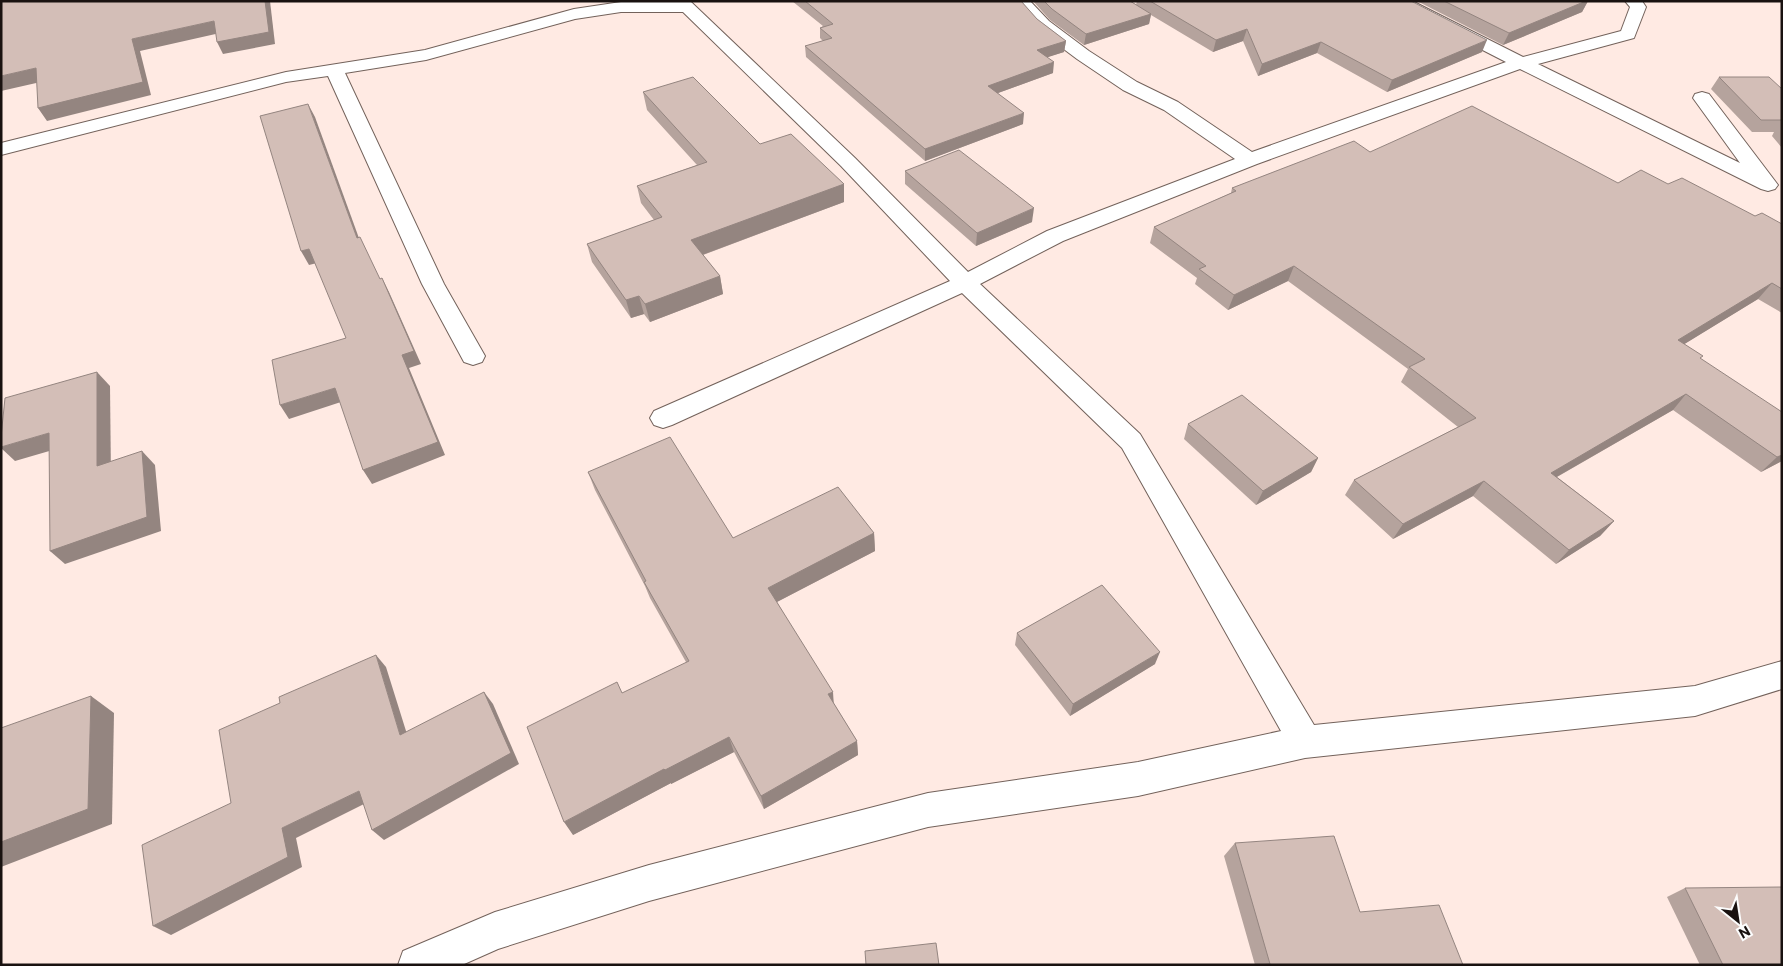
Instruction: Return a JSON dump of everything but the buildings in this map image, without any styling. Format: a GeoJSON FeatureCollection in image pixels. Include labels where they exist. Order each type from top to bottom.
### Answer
{"type":"FeatureCollection","features":[{"type":"Feature","properties":{"kind":"street"},"geometry":{"type":"LineString","coordinates":[[1021,1],[1043,25],[1083,55],[1130,86],[1171,106],[1250,160]]}},
{"type":"Feature","properties":{"kind":"street"},"geometry":{"type":"LineString","coordinates":[[1399,1],[1520,63],[1604,102],[1775,191]]}},
{"type":"Feature","properties":{"kind":"street"},"geometry":{"type":"LineString","coordinates":[[663,418],[965,283],[1055,236],[1250,160],[1520,63],[1628,34],[1638,7],[1633,1]]}},
{"type":"Feature","properties":{"kind":"street"},"geometry":{"type":"LineString","coordinates":[[1,149],[286,77],[426,55],[574,14],[621,7],[683,4],[848,162],[965,283],[1131,441],[1305,742]]}},
{"type":"Feature","properties":{"kind":"street"},"geometry":{"type":"LineString","coordinates":[[334,69],[433,284],[473,356]]}},
{"type":"Feature","properties":{"kind":"street"},"geometry":{"type":"LineString","coordinates":[[1702,98],[1775,191]]}},
{"type":"Feature","properties":{"kind":"street"},"geometry":{"type":"LineString","coordinates":[[417,965],[496,931],[649,883],[928,810],[1138,779],[1305,742],[1695,701],[1782,675]]}}]}
